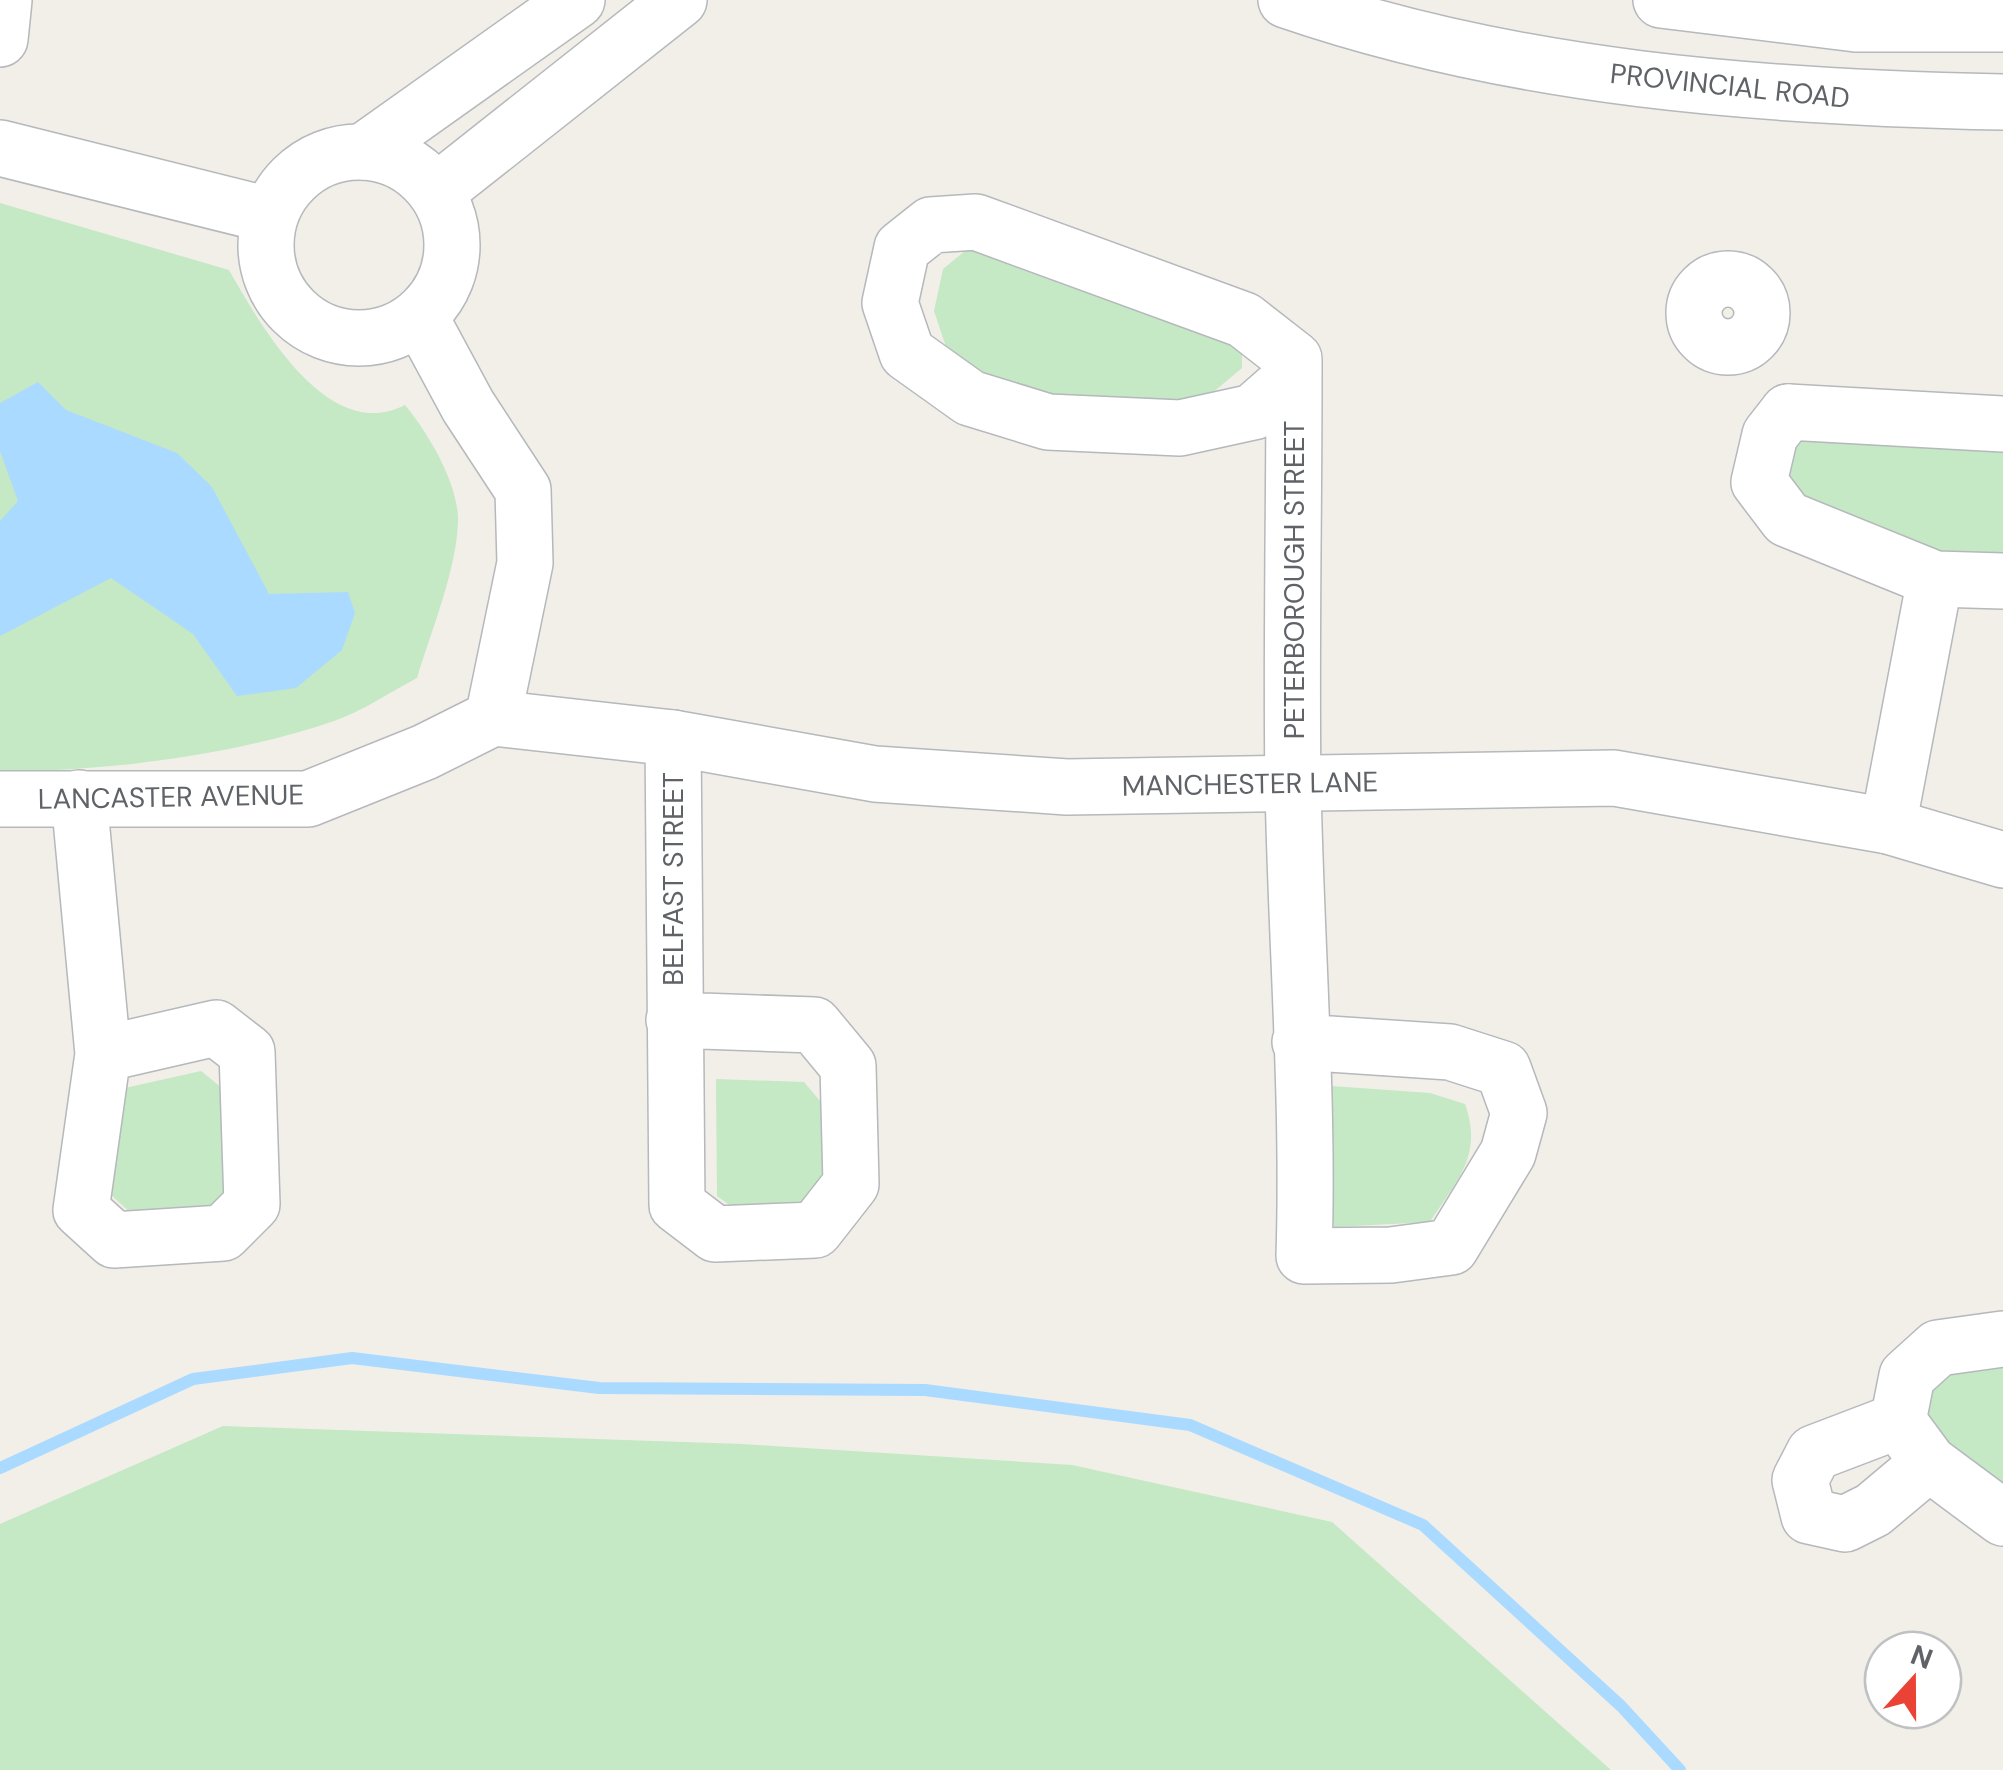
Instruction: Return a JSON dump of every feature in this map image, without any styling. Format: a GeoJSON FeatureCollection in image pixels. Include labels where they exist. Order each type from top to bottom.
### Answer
{"type":"FeatureCollection","features":[{"type":"Feature","properties":{"kind":"street"},"geometry":{"type":"LineString","coordinates":[[0,38],[4,0]]}},
{"type":"Feature","properties":{"kind":"street"},"geometry":{"type":"LineString","coordinates":[[363,152],[404,164],[436,192],[452,234],[452,258],[446,280],[420,317],[399,330],[352,338],[306,323],[288,307],[271,275],[265,240],[270,216],[296,175],[328,158],[363,152],[577,0]]}},
{"type":"Feature","properties":{"kind":"street"},"geometry":{"type":"LineString","coordinates":[[436,192],[679,0]]}},
{"type":"Feature","properties":{"kind":"street","name":"PROVINCIAL ROAD"},"geometry":{"type":"LineString","coordinates":[[1286,0],[1363,26],[1644,82],[1862,99],[2003,102]]}},
{"type":"Feature","properties":{"kind":"street"},"geometry":{"type":"LineString","coordinates":[[1996,0],[2003,16]]}},
{"type":"Feature","properties":{"kind":"street"},"geometry":{"type":"LineString","coordinates":[[1695,3],[1856,24],[2003,24]]}},
{"type":"Feature","properties":{"kind":"street"},"geometry":{"type":"LineString","coordinates":[[0,148],[270,216]]}},
{"type":"Feature","properties":{"kind":"street","name":"PETERBOROUGH STREET"},"geometry":{"type":"LineString","coordinates":[[1294,376],[1253,412],[1180,428],[1048,422],[970,398],[907,353],[890,303],[902,248],[931,225],[976,222],[1244,320],[1294,359],[1294,376],[1294,784],[1300,1042],[1307,1164],[1304,1256],[1391,1255],[1450,1247],[1508,1152],[1520,1113],[1503,1069],[1450,1052],[1300,1042]]}},
{"type":"Feature","properties":{"kind":"street"},"geometry":{"type":"LineString","coordinates":[[420,317],[468,406],[523,490],[525,563],[493,718]]}},
{"type":"Feature","properties":{"kind":"street"},"geometry":{"type":"LineString","coordinates":[[1742,344],[1788,412]]}},
{"type":"Feature","properties":{"kind":"street"},"geometry":{"type":"LineString","coordinates":[[1788,412],[2003,424]]}},
{"type":"Feature","properties":{"kind":"street"},"geometry":{"type":"LineString","coordinates":[[1788,412],[1770,435],[1760,482],[1787,518],[1936,579],[2003,580]]}},
{"type":"Feature","properties":{"kind":"street"},"geometry":{"type":"LineString","coordinates":[[1888,826],[1936,579]]}},
{"type":"Feature","properties":{"kind":"street","name":"MANCHESTER LANE"},"geometry":{"type":"LineString","coordinates":[[493,718],[672,738],[875,774],[1067,787],[1614,778],[1888,826],[2003,860]]}},
{"type":"Feature","properties":{"kind":"street","name":"LANCASTER AVENUE"},"geometry":{"type":"LineString","coordinates":[[0,799],[308,799],[425,752],[493,718]]}},
{"type":"Feature","properties":{"kind":"street","name":"BELFAST STREET"},"geometry":{"type":"LineString","coordinates":[[672,738],[674,1020],[676,1205],[715,1234],[816,1230],[851,1184],[848,1066],[814,1025],[674,1020]]}},
{"type":"Feature","properties":{"kind":"street"},"geometry":{"type":"LineString","coordinates":[[79,798],[103,1054]]}},
{"type":"Feature","properties":{"kind":"street"},"geometry":{"type":"LineString","coordinates":[[2003,1339],[1938,1348],[1907,1376],[1913,1442],[2003,1518]]}},
{"type":"Feature","properties":{"kind":"green space"},"geometry":{"type":"Polygon","coordinates":[[[0,203],[229,270],[278,348],[324,395],[350,409],[377,413],[405,405],[440,458],[453,489],[458,518],[449,578],[417,678],[345,717],[253,744],[127,764],[0,772],[0,203]]]}},
{"type":"Feature","properties":{"kind":"green space"},"geometry":{"type":"Polygon","coordinates":[[[999,250],[1204,325],[1242,354],[1242,368],[1211,394],[1155,408],[1055,402],[995,384],[947,350],[934,311],[943,269],[965,251],[999,250]]]}},
{"type":"Feature","properties":{"kind":"green space"},"geometry":{"type":"Polygon","coordinates":[[[1812,423],[2003,432],[2003,569],[1939,567],[1811,514],[1787,483],[1796,442],[1812,423]]]}},
{"type":"Feature","properties":{"kind":"green space"},"geometry":{"type":"Polygon","coordinates":[[[201,1071],[222,1088],[225,1190],[206,1210],[133,1215],[110,1194],[125,1088],[201,1071]]]}},
{"type":"Feature","properties":{"kind":"green space"},"geometry":{"type":"Polygon","coordinates":[[[716,1079],[804,1082],[826,1108],[828,1183],[805,1212],[742,1214],[717,1196],[716,1079]]]}},
{"type":"Feature","properties":{"kind":"green space"},"geometry":{"type":"Polygon","coordinates":[[[1331,1086],[1430,1093],[1465,1104],[1471,1138],[1465,1166],[1430,1222],[1334,1227],[1329,1188],[1331,1086]]]}},
{"type":"Feature","properties":{"kind":"green space"},"geometry":{"type":"Polygon","coordinates":[[[2003,1356],[2003,1505],[1920,1426],[1930,1392],[1945,1373],[2003,1356]]]}},
{"type":"Feature","properties":{"kind":"green space"},"geometry":{"type":"Polygon","coordinates":[[[223,1426],[742,1444],[1072,1465],[1332,1522],[1611,1770],[0,1770],[0,1524],[223,1426]]]}},
{"type":"Feature","properties":{"kind":"water"},"geometry":{"type":"Polygon","coordinates":[[[38,382],[66,410],[177,453],[212,487],[269,594],[348,592],[355,613],[342,650],[296,688],[237,696],[193,634],[111,578],[0,636],[0,521],[18,501],[0,451],[0,403],[38,382]]]}},
{"type":"Feature","properties":{"kind":"waterway"},"geometry":{"type":"LineString","coordinates":[[0,1468],[193,1379],[352,1358],[599,1388],[925,1390],[1190,1425],[1423,1525],[1621,1706],[1680,1770]]}}]}
